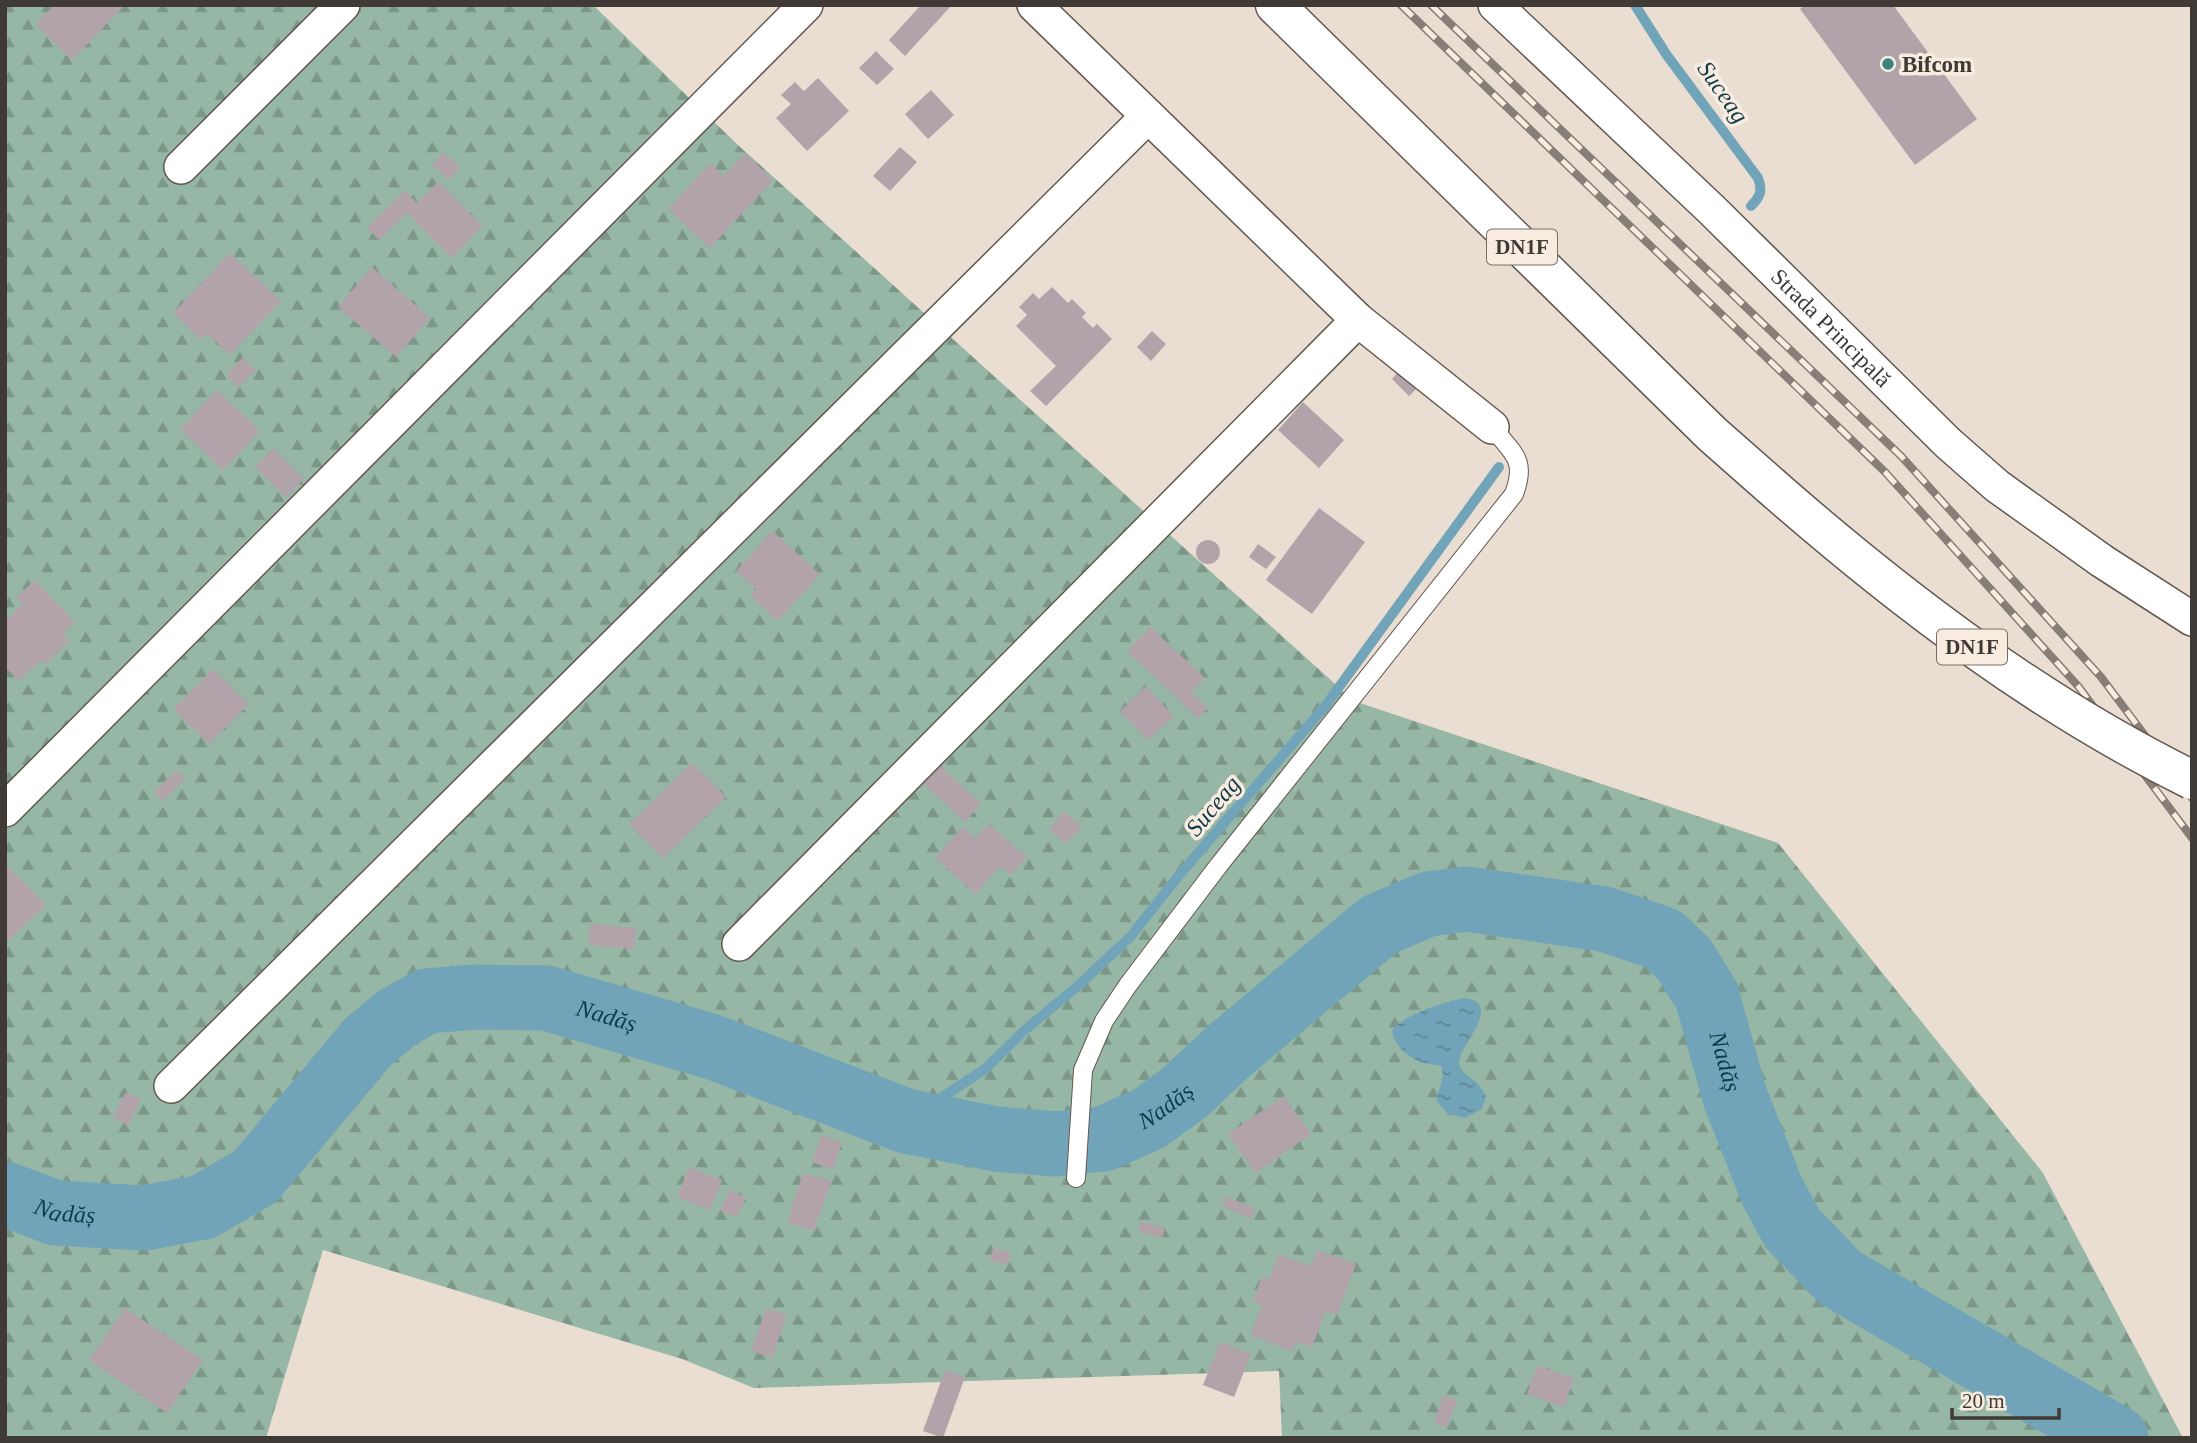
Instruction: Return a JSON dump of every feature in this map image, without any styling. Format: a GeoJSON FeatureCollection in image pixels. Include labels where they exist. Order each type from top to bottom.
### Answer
{"type":"FeatureCollection","features":[{"type":"Feature","properties":{"kind":"main road","name":"DN1F"},"geometry":{"type":"LineString","coordinates":[[1275,5],[1702,424],[1856,560],[1955,636],[2062,706],[2192,780]]}},
{"type":"Feature","properties":{"kind":"street"},"geometry":{"type":"LineString","coordinates":[[181,167],[343,5]]}},
{"type":"Feature","properties":{"kind":"street"},"geometry":{"type":"LineString","coordinates":[[5,810],[806,5]]}},
{"type":"Feature","properties":{"kind":"street"},"geometry":{"type":"LineString","coordinates":[[1034,5],[1358,320],[1492,427]]}},
{"type":"Feature","properties":{"kind":"street","name":"Strada Principală"},"geometry":{"type":"LineString","coordinates":[[1495,5],[1712,209],[1948,443],[1997,486],[2102,561],[2192,619]]}},
{"type":"Feature","properties":{"kind":"street"},"geometry":{"type":"LineString","coordinates":[[171,1086],[1148,116]]}},
{"type":"Feature","properties":{"kind":"street"},"geometry":{"type":"LineString","coordinates":[[739,944],[1358,320]]}},
{"type":"Feature","properties":{"kind":"lane"},"geometry":{"type":"LineString","coordinates":[[1076,1178],[1083,1070],[1104,1021],[1219,865],[1514,494],[1521,476],[1519,462],[1492,427]]}},
{"type":"Feature","properties":{"kind":"green space"},"geometry":{"type":"Polygon","coordinates":[[[5,5],[593,5],[739,146],[1354,701],[1778,843],[2043,1173],[2183,1438],[1282,1438],[1279,1371],[754,1388],[682,1359],[323,1250],[266,1438],[5,1438],[5,5]]]}},
{"type":"Feature","properties":{"kind":"water"},"geometry":{"type":"Polygon","coordinates":[[[1465,998],[1476,1002],[1481,1008],[1477,1026],[1459,1063],[1486,1097],[1482,1109],[1465,1118],[1448,1114],[1437,1101],[1441,1066],[1418,1061],[1408,1055],[1395,1041],[1392,1030],[1415,1014],[1465,998]]]}},
{"type":"Feature","properties":{"kind":"building"},"geometry":{"type":"Polygon","coordinates":[[[54,5],[125,5],[72,60],[35,24],[54,5]]]}},
{"type":"Feature","properties":{"kind":"building"},"geometry":{"type":"Polygon","coordinates":[[[921,5],[952,5],[905,56],[889,40],[921,5]]]}},
{"type":"Feature","properties":{"kind":"building","name":"Bifcom"},"geometry":{"type":"Polygon","coordinates":[[[1805,5],[1893,5],[1977,119],[1915,165],[1800,9],[1805,5]]]}},
{"type":"Feature","properties":{"kind":"building"},"geometry":{"type":"Polygon","coordinates":[[[876,51],[894,69],[877,85],[859,68],[876,51]]]}},
{"type":"Feature","properties":{"kind":"building"},"geometry":{"type":"Polygon","coordinates":[[[818,78],[849,111],[807,151],[776,118],[791,104],[781,95],[795,82],[804,91],[818,78]]]}},
{"type":"Feature","properties":{"kind":"building"},"geometry":{"type":"Polygon","coordinates":[[[931,90],[954,115],[928,139],[905,114],[931,90]]]}},
{"type":"Feature","properties":{"kind":"building"},"geometry":{"type":"Polygon","coordinates":[[[900,147],[917,162],[890,191],[873,176],[900,147]]]}},
{"type":"Feature","properties":{"kind":"building"},"geometry":{"type":"Polygon","coordinates":[[[443,152],[460,167],[449,180],[432,165],[443,152]]]}},
{"type":"Feature","properties":{"kind":"building"},"geometry":{"type":"Polygon","coordinates":[[[745,153],[773,180],[710,248],[668,209],[710,163],[724,176],[745,153]]]}},
{"type":"Feature","properties":{"kind":"building"},"geometry":{"type":"Polygon","coordinates":[[[438,182],[483,226],[452,258],[407,213],[379,240],[367,228],[405,190],[417,203],[438,182]]]}},
{"type":"Feature","properties":{"kind":"building"},"geometry":{"type":"Polygon","coordinates":[[[230,253],[281,301],[230,355],[207,334],[201,340],[173,313],[230,253]]]}},
{"type":"Feature","properties":{"kind":"building"},"geometry":{"type":"Polygon","coordinates":[[[372,267],[430,318],[396,357],[338,307],[372,267]]]}},
{"type":"Feature","properties":{"kind":"building"},"geometry":{"type":"Polygon","coordinates":[[[1052,287],[1068,303],[1072,299],[1086,313],[1082,317],[1093,328],[1097,324],[1112,339],[1046,406],[1030,391],[1056,366],[1016,326],[1027,315],[1019,307],[1033,293],[1039,299],[1052,287]]]}},
{"type":"Feature","properties":{"kind":"building"},"geometry":{"type":"Polygon","coordinates":[[[1152,331],[1166,344],[1151,361],[1137,347],[1152,331]]]}},
{"type":"Feature","properties":{"kind":"building"},"geometry":{"type":"Polygon","coordinates":[[[243,357],[256,370],[238,387],[226,375],[243,357]]]}},
{"type":"Feature","properties":{"kind":"building"},"geometry":{"type":"Polygon","coordinates":[[[1401,369],[1419,386],[1409,396],[1392,379],[1401,369]]]}},
{"type":"Feature","properties":{"kind":"building"},"geometry":{"type":"Polygon","coordinates":[[[217,390],[260,431],[223,470],[180,429],[217,390]]]}},
{"type":"Feature","properties":{"kind":"building"},"geometry":{"type":"Polygon","coordinates":[[[1303,402],[1344,440],[1319,468],[1278,430],[1303,402]]]}},
{"type":"Feature","properties":{"kind":"building"},"geometry":{"type":"Polygon","coordinates":[[[273,448],[304,479],[286,497],[255,467],[273,448]]]}},
{"type":"Feature","properties":{"kind":"building"},"geometry":{"type":"Polygon","coordinates":[[[1319,508],[1365,542],[1312,614],[1266,580],[1319,508]]]}},
{"type":"Feature","properties":{"kind":"building"},"geometry":{"type":"Polygon","coordinates":[[[772,531],[820,574],[778,621],[750,596],[756,589],[736,571],[772,531]]]}},
{"type":"Feature","properties":{"kind":"building"},"geometry":{"type":"Polygon","coordinates":[[[1208,540],[1216,544],[1220,552],[1216,560],[1208,564],[1200,560],[1196,552],[1200,544],[1208,540]]]}},
{"type":"Feature","properties":{"kind":"building"},"geometry":{"type":"Polygon","coordinates":[[[1258,544],[1276,557],[1266,569],[1249,557],[1258,544]]]}},
{"type":"Feature","properties":{"kind":"building"},"geometry":{"type":"Polygon","coordinates":[[[35,580],[75,622],[63,633],[70,641],[45,664],[41,660],[19,681],[5,667],[5,621],[23,604],[16,597],[35,580]]]}},
{"type":"Feature","properties":{"kind":"building"},"geometry":{"type":"Polygon","coordinates":[[[1150,627],[1205,678],[1191,692],[1208,708],[1198,718],[1127,651],[1150,627]]]}},
{"type":"Feature","properties":{"kind":"building"},"geometry":{"type":"Polygon","coordinates":[[[213,669],[249,704],[209,744],[173,709],[213,669]]]}},
{"type":"Feature","properties":{"kind":"building"},"geometry":{"type":"Polygon","coordinates":[[[1146,686],[1174,716],[1148,740],[1120,711],[1146,686]]]}},
{"type":"Feature","properties":{"kind":"building"},"geometry":{"type":"Polygon","coordinates":[[[692,763],[726,797],[663,858],[629,824],[692,763]]]}},
{"type":"Feature","properties":{"kind":"building"},"geometry":{"type":"Polygon","coordinates":[[[937,763],[981,804],[965,822],[920,781],[937,763]]]}},
{"type":"Feature","properties":{"kind":"building"},"geometry":{"type":"Polygon","coordinates":[[[176,770],[186,778],[163,801],[154,792],[176,770]]]}},
{"type":"Feature","properties":{"kind":"building"},"geometry":{"type":"Polygon","coordinates":[[[1064,811],[1082,826],[1067,844],[1049,829],[1064,811]]]}},
{"type":"Feature","properties":{"kind":"building"},"geometry":{"type":"Polygon","coordinates":[[[988,824],[1027,857],[1011,875],[1000,866],[976,894],[935,858],[962,827],[975,838],[988,824]]]}},
{"type":"Feature","properties":{"kind":"building"},"geometry":{"type":"Polygon","coordinates":[[[8,866],[46,905],[5,944],[5,869],[8,866]]]}},
{"type":"Feature","properties":{"kind":"building"},"geometry":{"type":"Polygon","coordinates":[[[590,924],[636,928],[634,949],[589,945],[590,924]]]}},
{"type":"Feature","properties":{"kind":"building"},"geometry":{"type":"Polygon","coordinates":[[[126,1092],[141,1100],[128,1125],[113,1117],[126,1092]]]}},
{"type":"Feature","properties":{"kind":"building"},"geometry":{"type":"Polygon","coordinates":[[[1284,1096],[1311,1134],[1255,1173],[1228,1134],[1284,1096]]]}},
{"type":"Feature","properties":{"kind":"building"},"geometry":{"type":"Polygon","coordinates":[[[821,1135],[842,1142],[833,1170],[812,1162],[821,1135]]]}},
{"type":"Feature","properties":{"kind":"building"},"geometry":{"type":"Polygon","coordinates":[[[689,1167],[722,1180],[710,1210],[677,1197],[689,1167]]]}},
{"type":"Feature","properties":{"kind":"building"},"geometry":{"type":"Polygon","coordinates":[[[803,1173],[831,1181],[814,1231],[787,1222],[803,1173]]]}},
{"type":"Feature","properties":{"kind":"building"},"geometry":{"type":"Polygon","coordinates":[[[729,1190],[746,1197],[737,1217],[720,1210],[729,1190]]]}},
{"type":"Feature","properties":{"kind":"building"},"geometry":{"type":"Polygon","coordinates":[[[1226,1196],[1255,1209],[1251,1219],[1222,1206],[1226,1196]]]}},
{"type":"Feature","properties":{"kind":"building"},"geometry":{"type":"Polygon","coordinates":[[[1141,1221],[1165,1228],[1162,1238],[1138,1231],[1141,1221]]]}},
{"type":"Feature","properties":{"kind":"building"},"geometry":{"type":"Polygon","coordinates":[[[993,1248],[1011,1253],[1007,1265],[990,1260],[993,1248]]]}},
{"type":"Feature","properties":{"kind":"building"},"geometry":{"type":"Polygon","coordinates":[[[1317,1250],[1356,1264],[1337,1315],[1326,1311],[1312,1347],[1296,1341],[1292,1351],[1250,1335],[1262,1305],[1253,1301],[1262,1276],[1269,1279],[1279,1254],[1311,1266],[1317,1250]]]}},
{"type":"Feature","properties":{"kind":"building"},"geometry":{"type":"Polygon","coordinates":[[[125,1308],[203,1360],[167,1413],[89,1360],[125,1308]]]}},
{"type":"Feature","properties":{"kind":"building"},"geometry":{"type":"Polygon","coordinates":[[[766,1308],[787,1315],[772,1358],[751,1351],[766,1308]]]}},
{"type":"Feature","properties":{"kind":"building"},"geometry":{"type":"Polygon","coordinates":[[[1220,1342],[1251,1354],[1234,1397],[1203,1385],[1220,1342]]]}},
{"type":"Feature","properties":{"kind":"building"},"geometry":{"type":"Polygon","coordinates":[[[1537,1365],[1574,1378],[1564,1407],[1527,1394],[1537,1365]]]}},
{"type":"Feature","properties":{"kind":"building"},"geometry":{"type":"Polygon","coordinates":[[[945,1370],[965,1377],[943,1438],[923,1431],[945,1370]]]}},
{"type":"Feature","properties":{"kind":"building"},"geometry":{"type":"Polygon","coordinates":[[[1443,1396],[1457,1400],[1447,1427],[1434,1423],[1443,1396]]]}},
{"type":"Feature","properties":{"kind":"waterway","name":"Suceag"},"geometry":{"type":"LineString","coordinates":[[1635,5],[1666,54],[1758,178],[1760,194],[1751,206]]}},
{"type":"Feature","properties":{"kind":"waterway","name":"Suceag"},"geometry":{"type":"LineString","coordinates":[[906,1121],[985,1069],[1131,936],[1180,874],[1326,705],[1499,467]]}},
{"type":"Feature","properties":{"kind":"waterway","name":"Nadăș"},"geometry":{"type":"LineString","coordinates":[[5,1194],[56,1213],[144,1218],[203,1207],[255,1177],[368,1042],[397,1018],[427,1001],[475,997],[546,998],[713,1047],[906,1121],[996,1139],[1055,1144],[1103,1139],[1148,1119],[1184,1093],[1230,1050],[1379,925],[1428,904],[1467,899],[1604,919],[1663,939],[1684,959],[1707,996],[1735,1097],[1772,1191],[1792,1228],[1840,1278],[2116,1438]]}},
{"type":"Feature","properties":{"kind":"railway"},"geometry":{"type":"LineString","coordinates":[[1401,5],[1885,472],[2078,686],[2192,838]]}},
{"type":"Feature","properties":{"kind":"railway"},"geometry":{"type":"LineString","coordinates":[[1431,5],[1901,456],[2101,677],[2192,798]]}},
{"type":"Feature","properties":{"kind":"place","name":"Bifcom"},"geometry":{"type":"Point","coordinates":[1888,64]}}]}
